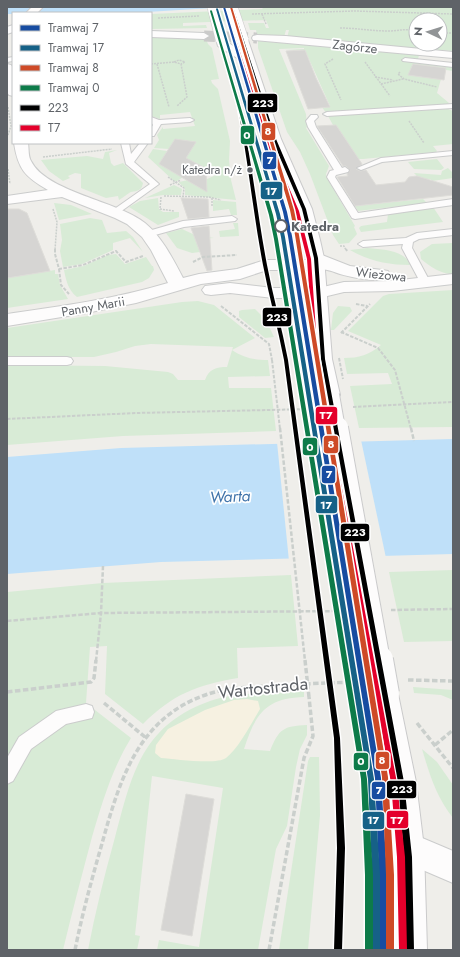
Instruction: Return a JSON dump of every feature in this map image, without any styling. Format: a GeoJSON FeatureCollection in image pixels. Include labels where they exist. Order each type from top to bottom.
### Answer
{"type":"FeatureCollection","features":[{"type":"Feature","properties":{"kind":"street"},"geometry":{"type":"LineString","coordinates":[[213,7],[222,44],[250,61]]}},
{"type":"Feature","properties":{"kind":"street"},"geometry":{"type":"LineString","coordinates":[[232,7],[274,138],[304,209],[316,261],[319,294],[333,357],[394,687],[401,782],[408,848],[410,950]]}},
{"type":"Feature","properties":{"kind":"street"},"geometry":{"type":"LineString","coordinates":[[152,34],[204,36]]}},
{"type":"Feature","properties":{"kind":"street","name":"Zagórze"},"geometry":{"type":"LineString","coordinates":[[257,38],[453,55]]}},
{"type":"Feature","properties":{"kind":"street"},"geometry":{"type":"LineString","coordinates":[[7,68],[12,88]]}},
{"type":"Feature","properties":{"kind":"street"},"geometry":{"type":"LineString","coordinates":[[21,144],[24,162],[32,172],[43,181],[64,192],[116,212],[133,221],[148,234],[178,285]]}},
{"type":"Feature","properties":{"kind":"street"},"geometry":{"type":"LineString","coordinates":[[10,199],[64,192]]}},
{"type":"Feature","properties":{"kind":"street","name":"Panny Marii"},"geometry":{"type":"LineString","coordinates":[[7,320],[128,300],[199,279],[240,274],[265,265],[316,261]]}},
{"type":"Feature","properties":{"kind":"street","name":"Wieżowa"},"geometry":{"type":"LineString","coordinates":[[316,261],[351,271],[372,275],[451,279]]}},
{"type":"Feature","properties":{"kind":"street","name":"Wieżowa"},"geometry":{"type":"LineString","coordinates":[[273,293],[319,294],[344,287],[392,286],[451,279]]}},
{"type":"Feature","properties":{"kind":"street","name":"Panny Marii"},"geometry":{"type":"LineString","coordinates":[[178,285],[203,290],[230,288],[273,293]]}},
{"type":"Feature","properties":{"kind":"street"},"geometry":{"type":"LineString","coordinates":[[408,848],[453,867]]}},
{"type":"Feature","properties":{"kind":"lane"},"geometry":{"type":"LineString","coordinates":[[405,60],[453,65]]}},
{"type":"Feature","properties":{"kind":"lane"},"geometry":{"type":"LineString","coordinates":[[327,114],[453,106]]}},
{"type":"Feature","properties":{"kind":"lane"},"geometry":{"type":"LineString","coordinates":[[314,117],[310,121],[312,127],[342,170],[333,174],[331,177],[355,216],[453,202]]}},
{"type":"Feature","properties":{"kind":"lane"},"geometry":{"type":"LineString","coordinates":[[152,132],[157,125],[154,120],[190,120]]}},
{"type":"Feature","properties":{"kind":"lane"},"geometry":{"type":"LineString","coordinates":[[116,212],[155,184],[129,162],[125,144]]}},
{"type":"Feature","properties":{"kind":"lane"},"geometry":{"type":"LineString","coordinates":[[129,162],[143,144]]}},
{"type":"Feature","properties":{"kind":"lane"},"geometry":{"type":"LineString","coordinates":[[361,168],[381,160],[453,153]]}},
{"type":"Feature","properties":{"kind":"lane"},"geometry":{"type":"LineString","coordinates":[[148,234],[183,224],[232,219]]}},
{"type":"Feature","properties":{"kind":"lane"},"geometry":{"type":"LineString","coordinates":[[364,244],[408,241],[417,236],[453,232]]}},
{"type":"Feature","properties":{"kind":"lane"},"geometry":{"type":"LineString","coordinates":[[408,241],[408,248],[423,278]]}},
{"type":"Feature","properties":{"kind":"lane"},"geometry":{"type":"LineString","coordinates":[[7,361],[67,360]]}},
{"type":"Feature","properties":{"kind":"lane"},"geometry":{"type":"LineString","coordinates":[[7,775],[25,743],[62,717],[86,712]]}},
{"type":"Feature","properties":{"kind":"path"},"geometry":{"type":"LineString","coordinates":[[246,14],[408,13]]}},
{"type":"Feature","properties":{"kind":"path"},"geometry":{"type":"LineString","coordinates":[[262,14],[264,20]]}},
{"type":"Feature","properties":{"kind":"path"},"geometry":{"type":"LineString","coordinates":[[152,18],[198,16]]}},
{"type":"Feature","properties":{"kind":"path"},"geometry":{"type":"LineString","coordinates":[[360,58],[366,63],[426,146]]}},
{"type":"Feature","properties":{"kind":"path"},"geometry":{"type":"LineString","coordinates":[[335,59],[326,64],[326,69],[347,113]]}},
{"type":"Feature","properties":{"kind":"path"},"geometry":{"type":"LineString","coordinates":[[152,64],[174,62],[179,60],[185,62],[181,64]]}},
{"type":"Feature","properties":{"kind":"path"},"geometry":{"type":"LineString","coordinates":[[404,79],[398,74],[405,60]]}},
{"type":"Feature","properties":{"kind":"path"},"geometry":{"type":"LineString","coordinates":[[174,62],[181,64]]}},
{"type":"Feature","properties":{"kind":"path"},"geometry":{"type":"LineString","coordinates":[[157,64],[169,107]]}},
{"type":"Feature","properties":{"kind":"path"},"geometry":{"type":"LineString","coordinates":[[163,107],[178,106],[187,97],[181,64]]}},
{"type":"Feature","properties":{"kind":"path"},"geometry":{"type":"LineString","coordinates":[[376,77],[394,80]]}},
{"type":"Feature","properties":{"kind":"path"},"geometry":{"type":"LineString","coordinates":[[381,84],[404,79],[438,87]]}},
{"type":"Feature","properties":{"kind":"path"},"geometry":{"type":"LineString","coordinates":[[7,139],[12,126],[8,104]]}},
{"type":"Feature","properties":{"kind":"path"},"geometry":{"type":"LineString","coordinates":[[37,158],[116,149]]}},
{"type":"Feature","properties":{"kind":"path"},"geometry":{"type":"LineString","coordinates":[[8,168],[10,199]]}},
{"type":"Feature","properties":{"kind":"path"},"geometry":{"type":"LineString","coordinates":[[168,177],[184,188],[183,197]]}},
{"type":"Feature","properties":{"kind":"path"},"geometry":{"type":"LineString","coordinates":[[161,196],[221,200]]}},
{"type":"Feature","properties":{"kind":"path"},"geometry":{"type":"LineString","coordinates":[[52,208],[57,222],[55,254],[62,285]]}},
{"type":"Feature","properties":{"kind":"path"},"geometry":{"type":"LineString","coordinates":[[274,235],[277,249]]}},
{"type":"Feature","properties":{"kind":"path"},"geometry":{"type":"LineString","coordinates":[[340,246],[344,246],[347,251]]}},
{"type":"Feature","properties":{"kind":"path"},"geometry":{"type":"LineString","coordinates":[[59,269],[84,265],[116,251],[126,262],[145,256]]}},
{"type":"Feature","properties":{"kind":"path"},"geometry":{"type":"LineString","coordinates":[[203,257],[237,254]]}},
{"type":"Feature","properties":{"kind":"path"},"geometry":{"type":"LineString","coordinates":[[340,336],[341,332],[372,302]]}},
{"type":"Feature","properties":{"kind":"path"},"geometry":{"type":"LineString","coordinates":[[220,306],[269,344],[309,697],[312,736],[304,758],[269,950]]}},
{"type":"Feature","properties":{"kind":"path"},"geometry":{"type":"LineString","coordinates":[[341,332],[378,348],[395,370],[414,441]]}},
{"type":"Feature","properties":{"kind":"path"},"geometry":{"type":"LineString","coordinates":[[350,407],[453,402]]}},
{"type":"Feature","properties":{"kind":"path"},"geometry":{"type":"LineString","coordinates":[[7,419],[136,413],[319,408]]}},
{"type":"Feature","properties":{"kind":"path"},"geometry":{"type":"LineString","coordinates":[[7,692],[91,682],[94,678],[101,614],[103,566]]}},
{"type":"Feature","properties":{"kind":"path"},"geometry":{"type":"LineString","coordinates":[[389,610],[453,609]]}},
{"type":"Feature","properties":{"kind":"path"},"geometry":{"type":"LineString","coordinates":[[7,621],[101,614],[349,611]]}},
{"type":"Feature","properties":{"kind":"path"},"geometry":{"type":"LineString","coordinates":[[394,687],[453,681]]}},
{"type":"Feature","properties":{"kind":"path","name":"Wartostrada"},"geometry":{"type":"LineString","coordinates":[[75,950],[84,907],[114,799],[130,761],[145,737],[163,719],[182,706],[201,696],[219,691],[236,688],[286,684],[356,682]]}},
{"type":"Feature","properties":{"kind":"path"},"geometry":{"type":"LineString","coordinates":[[101,701],[145,737]]}},
{"type":"Feature","properties":{"kind":"path"},"geometry":{"type":"LineString","coordinates":[[416,721],[453,768]]}},
{"type":"Feature","properties":{"kind":"path"},"geometry":{"type":"LineString","coordinates":[[435,745],[453,730]]}},
{"type":"Feature","properties":{"kind":"green space"},"geometry":{"type":"Polygon","coordinates":[[[271,7],[453,7],[453,51],[448,51],[448,12],[408,12],[408,47],[287,38],[289,30],[286,30],[284,37],[257,35],[256,30],[250,30],[248,23],[264,23],[266,28],[269,28],[266,20],[183,23],[183,26],[206,25],[207,28],[152,29],[152,14],[263,9],[262,8],[271,7]]]}},
{"type":"Feature","properties":{"kind":"green space"},"geometry":{"type":"Polygon","coordinates":[[[152,37],[206,39],[212,48],[219,79],[211,80],[218,89],[230,141],[229,160],[231,180],[236,200],[185,195],[185,188],[179,182],[188,180],[196,184],[216,175],[198,164],[176,173],[183,177],[177,181],[174,181],[148,157],[153,149],[167,151],[163,159],[184,162],[195,142],[169,149],[154,148],[159,140],[157,135],[163,127],[163,129],[195,126],[190,112],[160,115],[160,119],[152,116],[152,37]]]}},
{"type":"Feature","properties":{"kind":"green space"},"geometry":{"type":"Polygon","coordinates":[[[258,41],[419,55],[418,59],[410,58],[409,62],[453,66],[453,71],[413,65],[408,75],[441,79],[437,93],[449,103],[448,104],[326,113],[322,107],[330,106],[305,50],[284,50],[304,48],[279,49],[306,114],[306,128],[329,166],[326,174],[327,178],[355,226],[354,227],[357,234],[349,243],[339,244],[333,235],[310,174],[300,152],[287,132],[258,48],[258,41]]]}},
{"type":"Feature","properties":{"kind":"green space"},"geometry":{"type":"Polygon","coordinates":[[[448,109],[453,111],[453,144],[433,146],[437,151],[436,152],[363,159],[358,159],[336,125],[333,125],[328,116],[448,109]]]}},
{"type":"Feature","properties":{"kind":"green space"},"geometry":{"type":"Polygon","coordinates":[[[117,150],[109,153],[111,163],[114,166],[123,163],[143,183],[139,190],[130,193],[119,200],[118,196],[106,198],[81,188],[81,174],[75,173],[68,176],[70,178],[63,181],[49,171],[41,160],[87,156],[103,159],[105,152],[117,150]]]}},
{"type":"Feature","properties":{"kind":"green space"},"geometry":{"type":"Polygon","coordinates":[[[270,152],[272,152],[290,190],[281,190],[270,152]]]}},
{"type":"Feature","properties":{"kind":"green space"},"geometry":{"type":"Polygon","coordinates":[[[256,153],[258,153],[268,191],[262,191],[256,153]]]}},
{"type":"Feature","properties":{"kind":"green space"},"geometry":{"type":"Polygon","coordinates":[[[437,159],[444,168],[441,170],[414,169],[408,162],[437,159]]]}},
{"type":"Feature","properties":{"kind":"green space"},"geometry":{"type":"Polygon","coordinates":[[[448,168],[453,173],[453,178],[432,181],[430,179],[420,178],[414,173],[441,175],[442,171],[448,168]]]}},
{"type":"Feature","properties":{"kind":"green space"},"geometry":{"type":"Polygon","coordinates":[[[174,185],[182,189],[181,195],[163,195],[145,198],[174,185]]]}},
{"type":"Feature","properties":{"kind":"green space"},"geometry":{"type":"Polygon","coordinates":[[[158,198],[159,209],[163,212],[179,212],[179,217],[158,225],[129,207],[140,201],[158,198]]]}},
{"type":"Feature","properties":{"kind":"green space"},"geometry":{"type":"Polygon","coordinates":[[[423,199],[427,203],[358,211],[355,206],[423,199]]]}},
{"type":"Feature","properties":{"kind":"green space"},"geometry":{"type":"Polygon","coordinates":[[[213,200],[236,202],[237,215],[231,215],[229,209],[213,211],[213,200]]]}},
{"type":"Feature","properties":{"kind":"green space"},"geometry":{"type":"Polygon","coordinates":[[[54,203],[71,205],[92,214],[59,220],[54,203]]]}},
{"type":"Feature","properties":{"kind":"green space"},"geometry":{"type":"Polygon","coordinates":[[[433,207],[443,222],[361,232],[359,228],[361,226],[387,222],[388,214],[433,207]]]}},
{"type":"Feature","properties":{"kind":"green space"},"geometry":{"type":"Polygon","coordinates":[[[90,218],[102,220],[107,233],[126,231],[133,237],[143,252],[130,238],[113,243],[113,250],[82,264],[63,267],[60,251],[62,240],[60,224],[90,218]]]}},
{"type":"Feature","properties":{"kind":"green space"},"geometry":{"type":"Polygon","coordinates":[[[233,223],[238,223],[239,236],[220,237],[219,231],[235,229],[233,223]]]}},
{"type":"Feature","properties":{"kind":"green space"},"geometry":{"type":"Polygon","coordinates":[[[182,229],[195,235],[214,238],[196,239],[200,252],[192,253],[177,248],[166,233],[182,229]]]}},
{"type":"Feature","properties":{"kind":"green space"},"geometry":{"type":"Polygon","coordinates":[[[453,243],[453,274],[440,271],[421,259],[420,252],[432,244],[453,243]]]}},
{"type":"Feature","properties":{"kind":"green space"},"geometry":{"type":"Polygon","coordinates":[[[367,248],[398,253],[407,260],[410,265],[379,262],[350,250],[367,248]]]}},
{"type":"Feature","properties":{"kind":"green space"},"geometry":{"type":"Polygon","coordinates":[[[116,254],[125,264],[146,257],[153,266],[154,270],[149,278],[142,282],[77,297],[71,291],[64,270],[84,266],[108,255],[116,254]]]}},
{"type":"Feature","properties":{"kind":"green space"},"geometry":{"type":"Polygon","coordinates":[[[55,270],[55,274],[58,274],[60,285],[68,299],[7,308],[7,278],[55,270]]]}},
{"type":"Feature","properties":{"kind":"green space"},"geometry":{"type":"Polygon","coordinates":[[[453,290],[453,427],[359,428],[350,386],[392,384],[388,373],[347,374],[344,358],[364,355],[381,345],[348,331],[383,296],[389,294],[453,290]]]}},
{"type":"Feature","properties":{"kind":"green space"},"geometry":{"type":"Polygon","coordinates":[[[198,301],[214,305],[255,338],[232,350],[233,347],[151,344],[135,346],[94,357],[7,357],[7,328],[182,302],[198,301]]]}},
{"type":"Feature","properties":{"kind":"green space"},"geometry":{"type":"Polygon","coordinates":[[[338,306],[350,307],[352,311],[334,330],[331,330],[333,313],[338,306]]]}},
{"type":"Feature","properties":{"kind":"green space"},"geometry":{"type":"Polygon","coordinates":[[[255,309],[266,320],[274,337],[265,338],[239,317],[239,311],[255,309]]]}},
{"type":"Feature","properties":{"kind":"green space"},"geometry":{"type":"Polygon","coordinates":[[[232,350],[249,358],[268,360],[270,376],[228,377],[229,388],[271,388],[276,431],[123,436],[7,445],[7,365],[105,366],[168,372],[173,374],[178,380],[205,380],[213,369],[227,367],[232,350]]]}},
{"type":"Feature","properties":{"kind":"green space"},"geometry":{"type":"Polygon","coordinates":[[[453,570],[453,641],[404,642],[389,572],[453,570]]]}},
{"type":"Feature","properties":{"kind":"green space"},"geometry":{"type":"Polygon","coordinates":[[[291,575],[298,646],[237,648],[238,678],[210,684],[186,692],[165,705],[143,724],[105,694],[107,646],[90,647],[86,703],[131,738],[118,762],[108,786],[92,837],[63,950],[7,950],[7,592],[103,583],[291,575]]]}},
{"type":"Feature","properties":{"kind":"green space"},"geometry":{"type":"Polygon","coordinates":[[[413,687],[453,690],[453,700],[441,695],[414,693],[413,687]]]}},
{"type":"Feature","properties":{"kind":"green space"},"geometry":{"type":"Polygon","coordinates":[[[304,691],[304,697],[280,701],[271,705],[264,711],[253,727],[244,749],[270,751],[279,733],[283,730],[292,726],[307,725],[307,735],[300,749],[296,767],[287,826],[276,849],[258,950],[157,950],[159,940],[199,947],[223,788],[152,776],[135,935],[140,936],[137,950],[88,950],[103,882],[126,796],[133,775],[142,756],[153,739],[168,724],[186,712],[210,701],[233,695],[304,691]]]}},
{"type":"Feature","properties":{"kind":"green space"},"geometry":{"type":"Polygon","coordinates":[[[422,749],[437,762],[453,785],[453,818],[442,802],[434,785],[422,749]]]}},
{"type":"Feature","properties":{"kind":"green space"},"geometry":{"type":"Polygon","coordinates":[[[310,757],[319,757],[320,815],[308,950],[279,950],[308,761],[310,757]]]}},
{"type":"Feature","properties":{"kind":"sand"},"geometry":{"type":"Polygon","coordinates":[[[247,699],[258,701],[260,709],[240,742],[226,758],[214,761],[195,761],[161,758],[155,753],[156,745],[168,729],[205,710],[234,700],[247,699]]]}},
{"type":"Feature","properties":{"kind":"water"},"geometry":{"type":"Polygon","coordinates":[[[7,7],[228,7],[147,12],[12,12],[12,14],[7,14],[7,7]]]}},
{"type":"Feature","properties":{"kind":"water","name":"Warta"},"geometry":{"type":"Polygon","coordinates":[[[453,439],[453,554],[161,562],[7,574],[7,457],[121,448],[453,439]]]}},
{"type":"Feature","properties":{"kind":"pier"},"geometry":{"type":"Polygon","coordinates":[[[361,440],[386,558],[289,561],[277,442],[361,440]]]}},
{"type":"Feature","properties":{"kind":"building"},"geometry":{"type":"Polygon","coordinates":[[[305,50],[330,107],[308,109],[286,51],[305,50]]]}},
{"type":"Feature","properties":{"kind":"building"},"geometry":{"type":"Polygon","coordinates":[[[413,64],[446,68],[444,80],[408,75],[413,64]]]}},
{"type":"Feature","properties":{"kind":"building"},"geometry":{"type":"Polygon","coordinates":[[[336,125],[362,164],[356,169],[360,171],[366,170],[376,185],[405,182],[409,177],[417,176],[453,187],[453,195],[355,206],[337,177],[348,176],[347,174],[350,170],[346,166],[343,166],[317,126],[336,125]]]}},
{"type":"Feature","properties":{"kind":"building"},"geometry":{"type":"Polygon","coordinates":[[[175,139],[196,142],[186,158],[209,170],[206,172],[207,192],[159,164],[175,139]]]}},
{"type":"Feature","properties":{"kind":"building"},"geometry":{"type":"Polygon","coordinates":[[[181,198],[208,199],[209,217],[188,219],[181,198]]]}},
{"type":"Feature","properties":{"kind":"building"},"geometry":{"type":"Polygon","coordinates":[[[7,209],[19,209],[27,213],[50,271],[7,278],[7,209]]]}},
{"type":"Feature","properties":{"kind":"building"},"geometry":{"type":"Polygon","coordinates":[[[209,226],[212,270],[207,271],[191,228],[209,226]]]}},
{"type":"Feature","properties":{"kind":"building"},"geometry":{"type":"Polygon","coordinates":[[[186,794],[214,799],[192,936],[161,930],[186,794]]]}},
{"type":"Feature","properties":{"kind":"tunnel"},"geometry":{"type":"LineString","coordinates":[[204,36],[257,38]]}},
{"type":"Feature","properties":{"kind":"tram line","name":"7"},"geometry":{"type":"LineString","coordinates":[[224,7],[285,212],[290,236],[378,778],[383,875],[383,950]]}},
{"type":"Feature","properties":{"kind":"tram line","name":"8"},"geometry":{"type":"LineString","coordinates":[[231,7],[292,210],[297,235],[385,777],[390,875],[390,950]]}},
{"type":"Feature","properties":{"kind":"tram line","name":"17"},"geometry":{"type":"LineString","coordinates":[[217,9],[278,214],[283,237],[371,779],[376,875],[376,950]]}},
{"type":"Feature","properties":{"kind":"tram line","name":"0"},"geometry":{"type":"LineString","coordinates":[[211,11],[271,215],[276,239],[364,779],[369,875],[369,950]]}},
{"type":"Feature","properties":{"kind":"transit line","name":"223"},"geometry":{"type":"LineString","coordinates":[[232,7],[274,139],[304,209],[316,258],[323,359],[401,782],[408,857],[410,950]]}},
{"type":"Feature","properties":{"kind":"transit line","name":"T7"},"geometry":{"type":"LineString","coordinates":[[225,9],[267,141],[297,211],[309,259],[316,360],[394,783],[401,857],[403,950]]}},
{"type":"Feature","properties":{"kind":"transit line","name":"223"},"geometry":{"type":"LineString","coordinates":[[239,108],[247,147],[265,265],[286,360],[337,738],[341,848],[338,950]]}},
{"type":"Feature","properties":{"kind":"place","name":"Katedra n/ż"},"geometry":{"type":"Point","coordinates":[250,170]}},
{"type":"Feature","properties":{"kind":"place","name":"Katedra"},"geometry":{"type":"Point","coordinates":[281,226]}}]}
